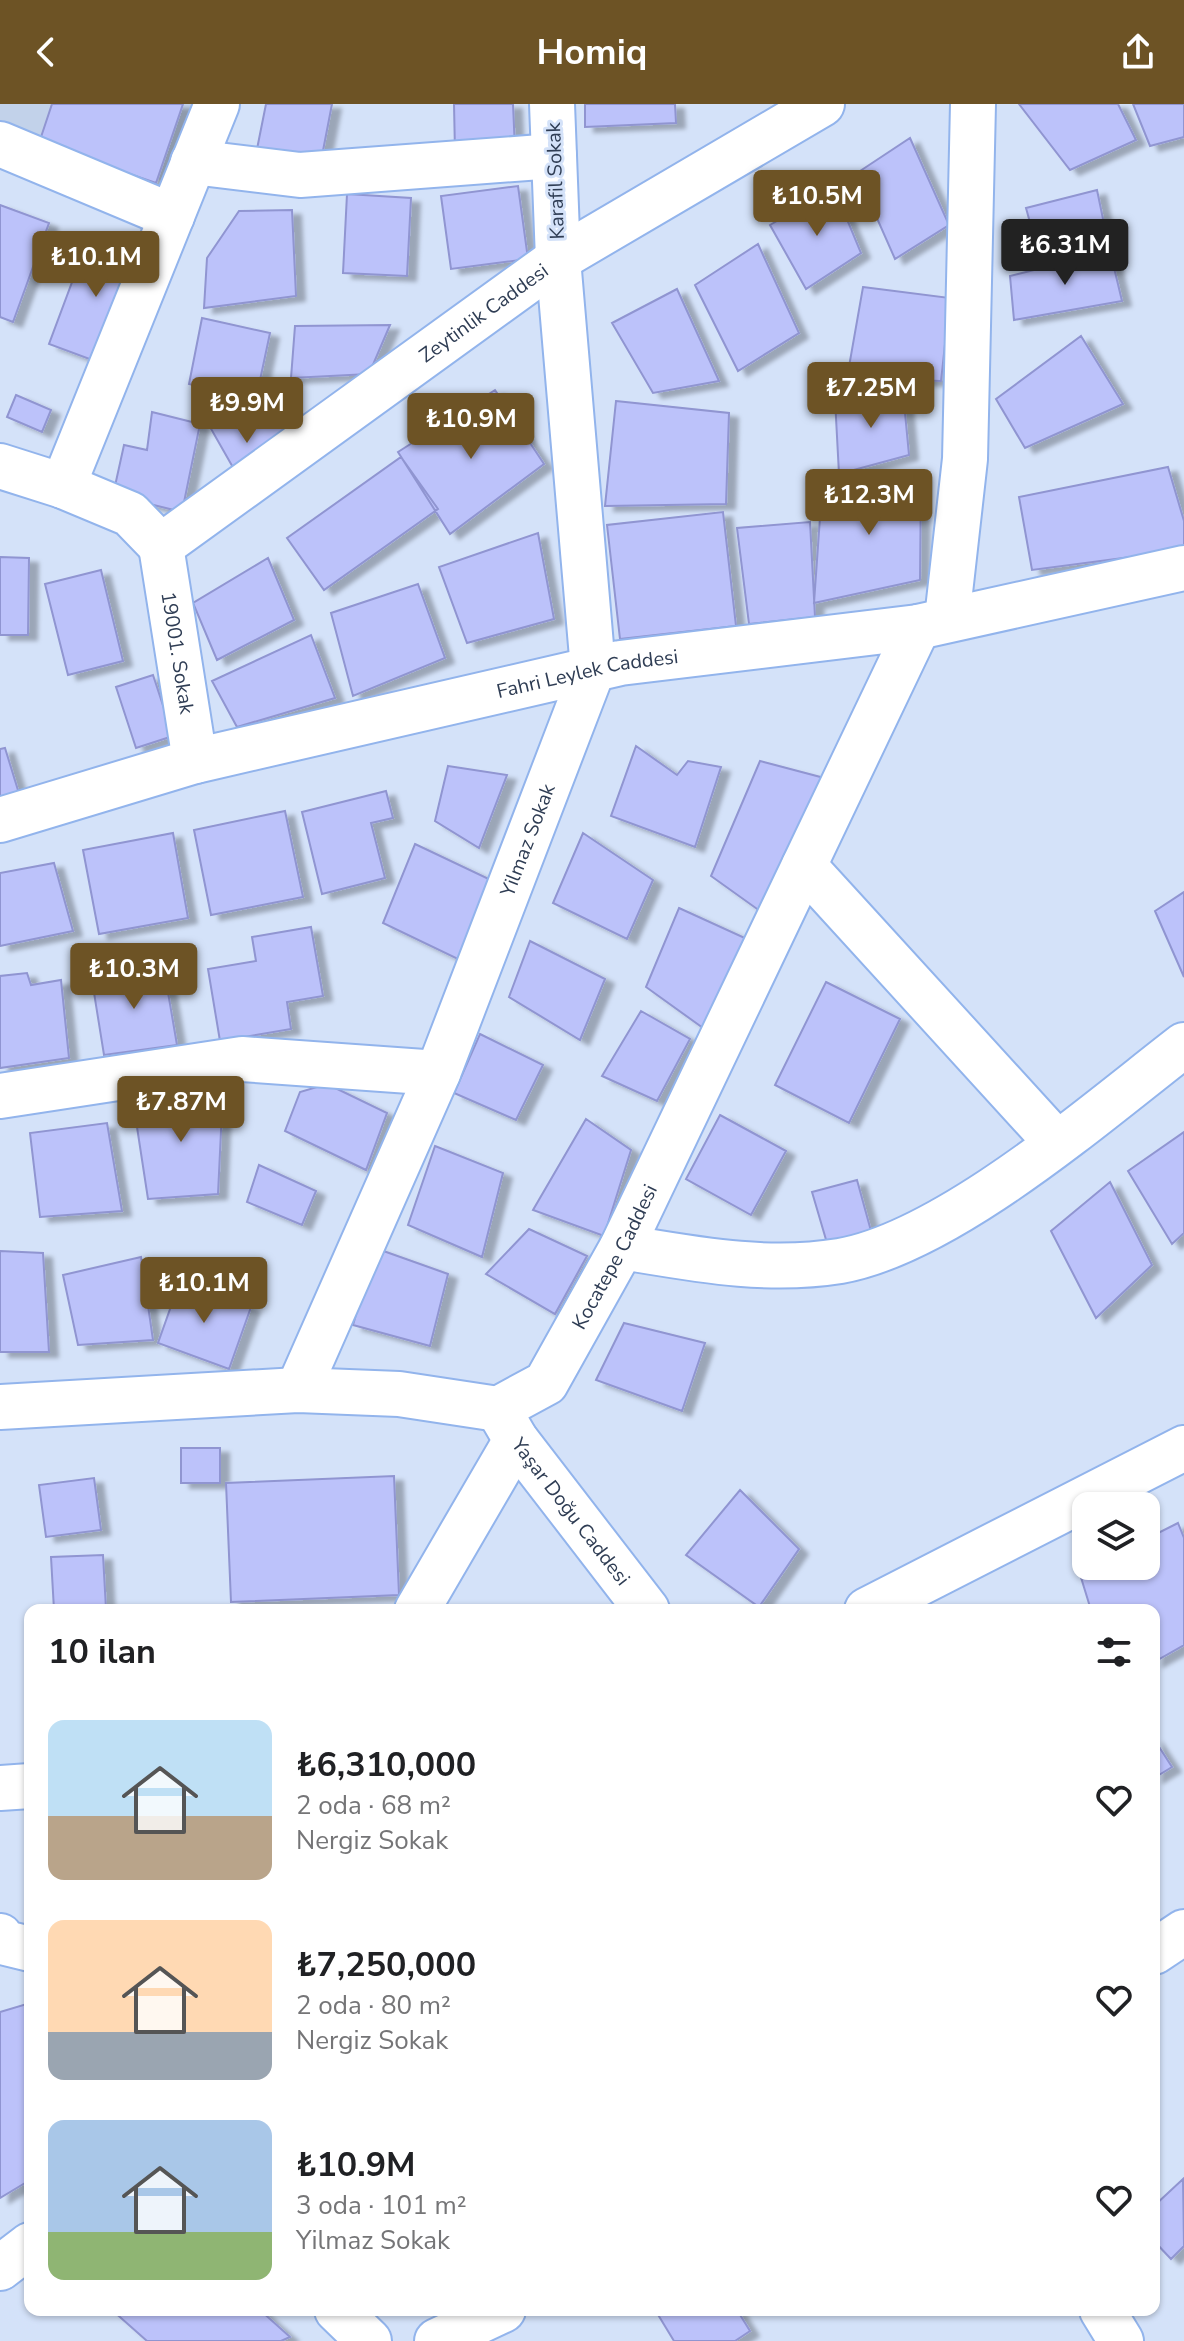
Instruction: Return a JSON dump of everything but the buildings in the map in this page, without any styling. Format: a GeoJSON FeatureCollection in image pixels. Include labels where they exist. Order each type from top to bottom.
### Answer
{"type":"FeatureCollection","features":[{"type":"Feature","properties":{"kind":"street"},"geometry":{"type":"LineString","coordinates":[[63,486],[217,104]]}},
{"type":"Feature","properties":{"kind":"street","name":"Karafil Sokak"},"geometry":{"type":"LineString","coordinates":[[552,104],[558,259]]}},
{"type":"Feature","properties":{"kind":"street","name":"Zeytinlik Caddesi"},"geometry":{"type":"LineString","coordinates":[[161,546],[558,259],[822,104]]}},
{"type":"Feature","properties":{"kind":"street","name":"Kocatepe Caddesi"},"geometry":{"type":"LineString","coordinates":[[507,1425],[546,1383],[622,1247],[804,866],[932,623],[965,459],[973,104]]}},
{"type":"Feature","properties":{"kind":"street"},"geometry":{"type":"LineString","coordinates":[[0,144],[172,216]]}},
{"type":"Feature","properties":{"kind":"street"},"geometry":{"type":"LineString","coordinates":[[193,162],[300,175],[554,156]]}},
{"type":"Feature","properties":{"kind":"street","name":"Yilmaz Sokak"},"geometry":{"type":"LineString","coordinates":[[298,1390],[438,1073],[593,669],[558,259]]}},
{"type":"Feature","properties":{"kind":"street"},"geometry":{"type":"LineString","coordinates":[[0,466],[63,486],[130,514],[161,546]]}},
{"type":"Feature","properties":{"kind":"street","name":"19001. Sokak"},"geometry":{"type":"LineString","coordinates":[[161,546],[195,761]]}},
{"type":"Feature","properties":{"kind":"street","name":"Fahri Leylek Caddesi"},"geometry":{"type":"LineString","coordinates":[[0,820],[195,761],[593,669],[932,623],[1184,568]]}},
{"type":"Feature","properties":{"kind":"street"},"geometry":{"type":"LineString","coordinates":[[804,866],[1057,1143]]}},
{"type":"Feature","properties":{"kind":"street"},"geometry":{"type":"LineString","coordinates":[[622,1247],[743,1267],[841,1261],[905,1239],[981,1195],[1057,1143],[1184,1045]]}},
{"type":"Feature","properties":{"kind":"street"},"geometry":{"type":"LineString","coordinates":[[0,1096],[242,1059],[438,1073]]}},
{"type":"Feature","properties":{"kind":"street"},"geometry":{"type":"LineString","coordinates":[[0,1407],[298,1390],[399,1394],[507,1425],[420,1604]]}},
{"type":"Feature","properties":{"kind":"street","name":"Yaşar Doğu Caddesi"},"geometry":{"type":"LineString","coordinates":[[507,1425],[642,1604]]}},
{"type":"Feature","properties":{"kind":"street"},"geometry":{"type":"LineString","coordinates":[[879,1604],[1184,1448]]}},
{"type":"Feature","properties":{"kind":"street"},"geometry":{"type":"LineString","coordinates":[[0,1788],[24,1786]]}},
{"type":"Feature","properties":{"kind":"street"},"geometry":{"type":"LineString","coordinates":[[1160,1948],[1184,1932]]}},
{"type":"Feature","properties":{"kind":"street"},"geometry":{"type":"LineString","coordinates":[[0,2268],[24,2250]]}},
{"type":"Feature","properties":{"kind":"street"},"geometry":{"type":"LineString","coordinates":[[343,2316],[369,2341]]}},
{"type":"Feature","properties":{"kind":"street"},"geometry":{"type":"LineString","coordinates":[[437,2341],[490,2316]]}},
{"type":"Feature","properties":{"kind":"street"},"geometry":{"type":"LineString","coordinates":[[1106,2316],[1121,2341]]}},
{"type":"Feature","properties":{"kind":"shaded area"},"geometry":{"type":"Polygon","coordinates":[[[0,104],[205,104],[172,185],[0,121],[0,104]]]}}]}
